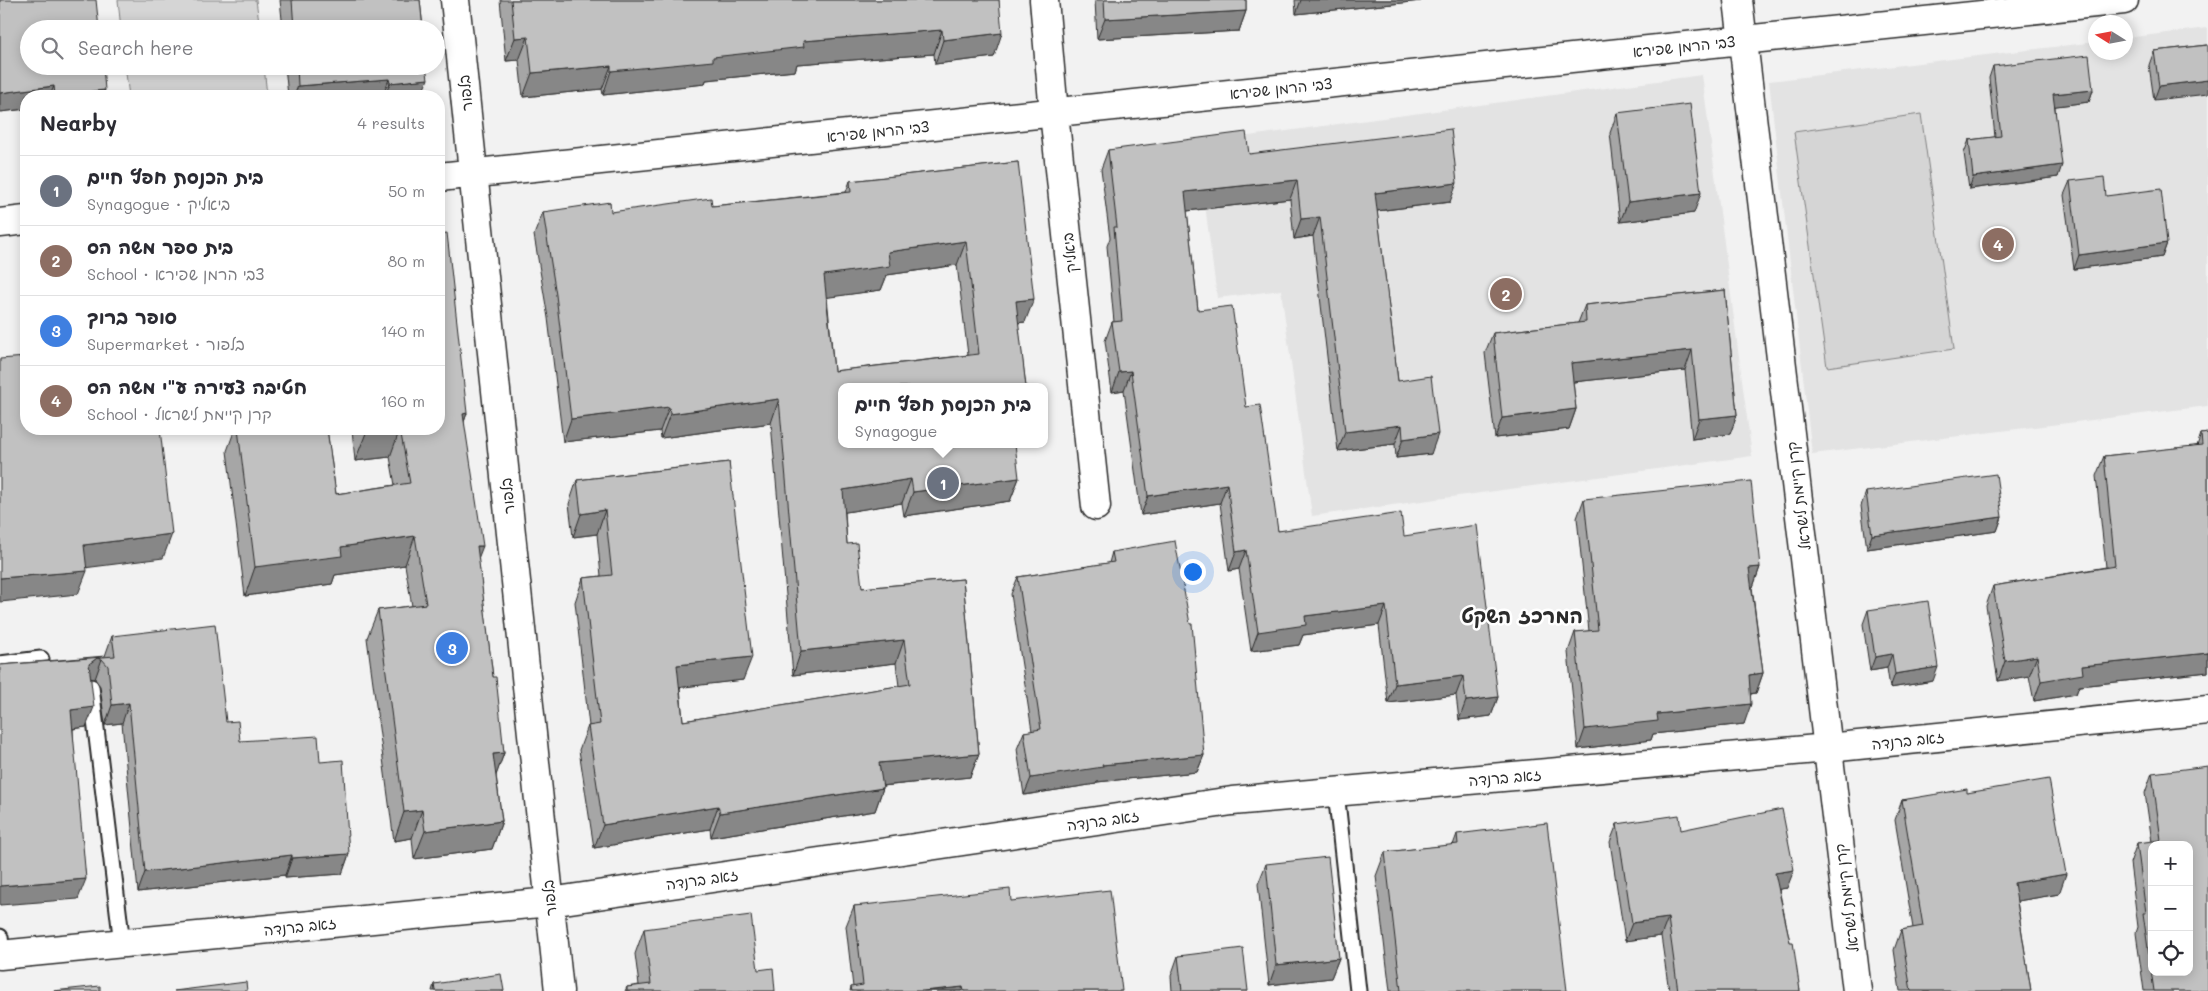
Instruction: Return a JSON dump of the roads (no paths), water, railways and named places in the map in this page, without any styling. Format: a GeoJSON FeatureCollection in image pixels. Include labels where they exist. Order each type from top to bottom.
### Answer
{"type":"FeatureCollection","features":[{"type":"Feature","properties":{"kind":"street","name":"בלפור"},"geometry":{"type":"LineString","coordinates":[[455,0],[559,991]]}},
{"type":"Feature","properties":{"kind":"street","name":"ביאליק"},"geometry":{"type":"LineString","coordinates":[[1044,0],[1054,112],[1096,506]]}},
{"type":"Feature","properties":{"kind":"street","name":"קרן קיימת לישראל"},"geometry":{"type":"LineString","coordinates":[[1738,0],[1857,991]]}},
{"type":"Feature","properties":{"kind":"street","name":"צבי הרמן שפירא"},"geometry":{"type":"LineString","coordinates":[[445,176],[2124,0]]}},
{"type":"Feature","properties":{"kind":"street"},"geometry":{"type":"LineString","coordinates":[[0,223],[20,221]]}},
{"type":"Feature","properties":{"kind":"street","name":"זאב ברנדה"},"geometry":{"type":"LineString","coordinates":[[1,949],[122,944],[550,902],[1232,801],[1828,748],[2208,710]]}},
{"type":"Feature","properties":{"kind":"lane"},"geometry":{"type":"LineString","coordinates":[[0,664],[42,659]]}},
{"type":"Feature","properties":{"kind":"lane"},"geometry":{"type":"LineString","coordinates":[[91,687],[122,944]]}},
{"type":"Feature","properties":{"kind":"lane"},"geometry":{"type":"LineString","coordinates":[[1336,792],[1358,991]]}},
{"type":"Feature","properties":{"kind":"place","name":"חטיבה צעירה ע\"י משה הס"},"geometry":{"type":"Point","coordinates":[1998,244]}},
{"type":"Feature","properties":{"kind":"place","name":"בית ספר משה הס"},"geometry":{"type":"Point","coordinates":[1506,294]}},
{"type":"Feature","properties":{"kind":"place","name":"בית הכנסת חפץ חיים"},"geometry":{"type":"Point","coordinates":[943,483]}},
{"type":"Feature","properties":{"kind":"place","name":"סופר ברוך"},"geometry":{"type":"Point","coordinates":[452,648]}},
{"type":"Feature","properties":{"kind":"district","name":"המרכז השקט"},"geometry":{"type":"Point","coordinates":[1522,615]}}]}
